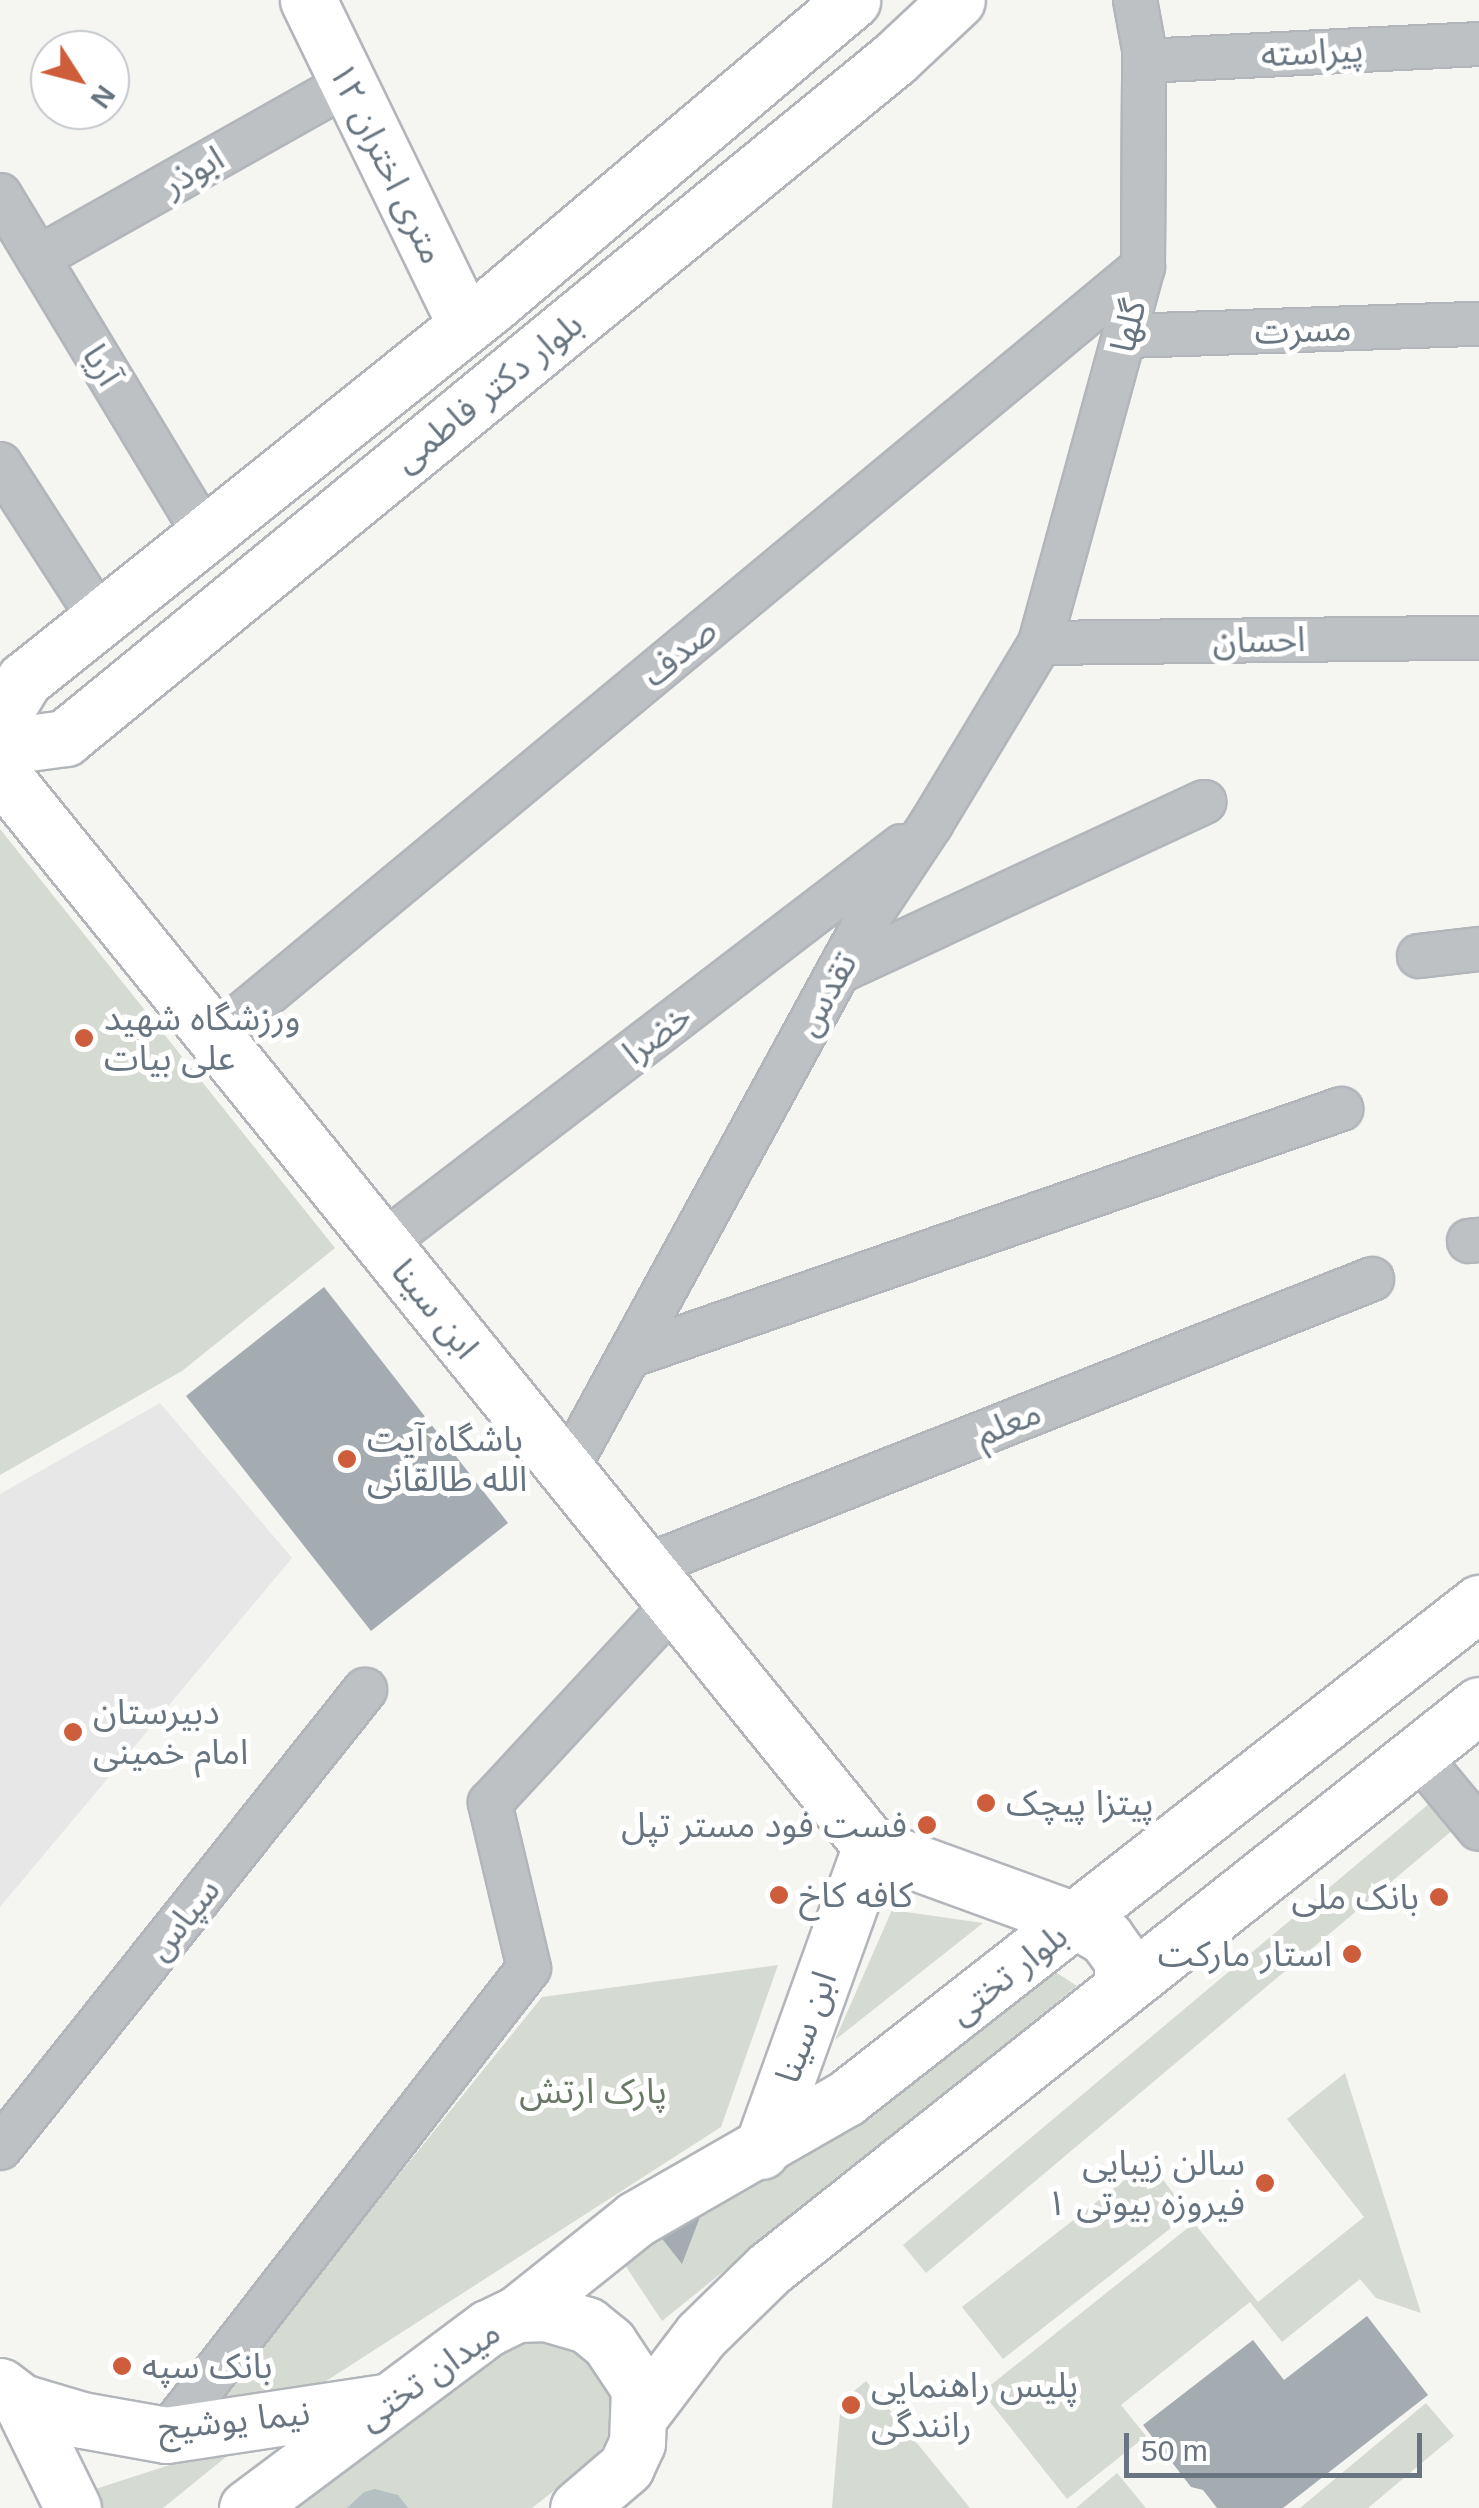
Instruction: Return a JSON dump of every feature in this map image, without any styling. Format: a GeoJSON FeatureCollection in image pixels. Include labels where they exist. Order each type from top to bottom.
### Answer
{"type":"FeatureCollection","features":[{"type":"Feature","properties":{"kind":"main road","name":"۱۲ متری اختران"},"geometry":{"type":"LineString","coordinates":[[308,0],[466,325]]}},
{"type":"Feature","properties":{"kind":"main road","name":"بلوار دکتر فاطمی"},"geometry":{"type":"LineString","coordinates":[[0,720],[24,680],[466,325],[852,0]]}},
{"type":"Feature","properties":{"kind":"main road","name":"بلوار دکتر فاطمی"},"geometry":{"type":"LineString","coordinates":[[0,747],[65,738],[894,59],[958,0]]}},
{"type":"Feature","properties":{"kind":"main road","name":"ابن سینا"},"geometry":{"type":"LineString","coordinates":[[0,772],[870,1846],[761,2151]]}},
{"type":"Feature","properties":{"kind":"main road","name":"بلوار تختی"},"geometry":{"type":"LineString","coordinates":[[516,2314],[620,2230],[845,2099],[1479,1603]]}},
{"type":"Feature","properties":{"kind":"main road"},"geometry":{"type":"LineString","coordinates":[[578,2508],[626,2467],[639,2429],[700,2335],[770,2268],[1479,1705]]}},
{"type":"Feature","properties":{"kind":"main road"},"geometry":{"type":"LineString","coordinates":[[870,1846],[1076,1921],[1106,1938],[1122,1960],[1122,1988]]}},
{"type":"Feature","properties":{"kind":"main road"},"geometry":{"type":"LineString","coordinates":[[1135,1874],[1144,1906],[1159,1925],[1190,1936]]}},
{"type":"Feature","properties":{"kind":"main road","name":"میدان تختی"},"geometry":{"type":"LineString","coordinates":[[247,2508],[488,2328],[516,2314],[546,2312],[588,2325],[626,2364],[639,2388],[639,2429],[649,2508]]}},
{"type":"Feature","properties":{"kind":"main road","name":"نیما یوشیج"},"geometry":{"type":"LineString","coordinates":[[10,2394],[82,2420],[166,2435],[391,2400]]}},
{"type":"Feature","properties":{"kind":"main road","name":"نیما یوشیج"},"geometry":{"type":"LineString","coordinates":[[10,2394],[73,2508]]}},
{"type":"Feature","properties":{"kind":"street","name":"گلها"},"geometry":{"type":"LineString","coordinates":[[1040,643],[1143,267],[1144,61],[1135,0]]}},
{"type":"Feature","properties":{"kind":"street","name":"پیراسته"},"geometry":{"type":"LineString","coordinates":[[1144,61],[1479,44]]}},
{"type":"Feature","properties":{"kind":"street","name":"ابوذر"},"geometry":{"type":"LineString","coordinates":[[38,258],[348,83]]}},
{"type":"Feature","properties":{"kind":"street","name":"آریا"},"geometry":{"type":"LineString","coordinates":[[0,195],[205,535]]}},
{"type":"Feature","properties":{"kind":"street","name":"صدف"},"geometry":{"type":"LineString","coordinates":[[215,1037],[1143,267]]}},
{"type":"Feature","properties":{"kind":"street","name":"مسرت"},"geometry":{"type":"LineString","coordinates":[[1127,336],[1479,324]]}},
{"type":"Feature","properties":{"kind":"street"},"geometry":{"type":"LineString","coordinates":[[0,464],[100,619]]}},
{"type":"Feature","properties":{"kind":"street","name":"احسان"},"geometry":{"type":"LineString","coordinates":[[1040,643],[1479,638]]}},
{"type":"Feature","properties":{"kind":"street","name":"تقدس"},"geometry":{"type":"LineString","coordinates":[[566,1471],[838,972],[1040,643]]}},
{"type":"Feature","properties":{"kind":"street"},"geometry":{"type":"LineString","coordinates":[[838,972],[1204,802]]}},
{"type":"Feature","properties":{"kind":"street","name":"خضرا"},"geometry":{"type":"LineString","coordinates":[[382,1244],[931,824]]}},
{"type":"Feature","properties":{"kind":"street"},"geometry":{"type":"LineString","coordinates":[[1419,956],[1479,948]]}},
{"type":"Feature","properties":{"kind":"street"},"geometry":{"type":"LineString","coordinates":[[630,1356],[1341,1109]]}},
{"type":"Feature","properties":{"kind":"street","name":"معلم"},"geometry":{"type":"LineString","coordinates":[[659,1586],[1372,1279]]}},
{"type":"Feature","properties":{"kind":"street"},"geometry":{"type":"LineString","coordinates":[[166,2435],[529,1968],[490,1803],[659,1586]]}},
{"type":"Feature","properties":{"kind":"street","name":"سپاس"},"geometry":{"type":"LineString","coordinates":[[0,2148],[365,1690]]}},
{"type":"Feature","properties":{"kind":"street"},"geometry":{"type":"LineString","coordinates":[[1418,1754],[1479,1829]]}},
{"type":"Feature","properties":{"kind":"shaded area","name":"دبیرستان امام خمینی"},"geometry":{"type":"Polygon","coordinates":[[[160,1403],[292,1558],[0,1907],[0,1494],[160,1403]]]}},
{"type":"Feature","properties":{"kind":"shaded area"},"geometry":{"type":"Polygon","coordinates":[[[375,2489],[398,2495],[408,2508],[347,2508],[364,2492],[375,2489]]]}},
{"type":"Feature","properties":{"kind":"green space","name":"ورزشگاه شهید علی بیات"},"geometry":{"type":"Polygon","coordinates":[[[0,829],[335,1248],[182,1371],[0,1475],[0,829]]]}},
{"type":"Feature","properties":{"kind":"green space"},"geometry":{"type":"Polygon","coordinates":[[[1461,1777],[1479,1808],[926,2273],[903,2245],[1461,1777]]]}},
{"type":"Feature","properties":{"kind":"green space"},"geometry":{"type":"Polygon","coordinates":[[[892,1910],[983,1923],[835,2040],[892,1910]]]}},
{"type":"Feature","properties":{"kind":"green space","name":"پارک ارتش"},"geometry":{"type":"Polygon","coordinates":[[[778,1965],[721,2127],[281,2410],[211,2408],[542,1997],[778,1965]]]}},
{"type":"Feature","properties":{"kind":"green space"},"geometry":{"type":"Polygon","coordinates":[[[1054,1971],[1077,1986],[662,2321],[619,2256],[921,2066],[1054,1971]]]}},
{"type":"Feature","properties":{"kind":"green space"},"geometry":{"type":"Polygon","coordinates":[[[1345,2073],[1421,2313],[1376,2298],[1360,2279],[1282,2342],[1250,2302],[1121,2405],[1146,2436],[1067,2499],[982,2392],[1194,2223],[1258,2302],[1364,2217],[1287,2119],[1345,2073]]]}},
{"type":"Feature","properties":{"kind":"green space"},"geometry":{"type":"Polygon","coordinates":[[[1149,2161],[1189,2214],[1003,2359],[962,2307],[1149,2161]]]}},
{"type":"Feature","properties":{"kind":"green space"},"geometry":{"type":"Polygon","coordinates":[[[546,2340],[569,2345],[589,2357],[612,2396],[613,2420],[606,2442],[592,2461],[532,2508],[293,2508],[501,2352],[523,2342],[546,2340]]]}},
{"type":"Feature","properties":{"kind":"green space"},"geometry":{"type":"Polygon","coordinates":[[[866,2381],[970,2508],[832,2508],[841,2402],[866,2381]]]}},
{"type":"Feature","properties":{"kind":"green space"},"geometry":{"type":"Polygon","coordinates":[[[1426,2403],[1454,2436],[1368,2508],[1300,2508],[1426,2403]]]}},
{"type":"Feature","properties":{"kind":"green space"},"geometry":{"type":"Polygon","coordinates":[[[247,2440],[163,2508],[93,2508],[83,2493],[247,2440]]]}},
{"type":"Feature","properties":{"kind":"green space"},"geometry":{"type":"Polygon","coordinates":[[[1117,2473],[1146,2508],[1076,2508],[1117,2473]]]}},
{"type":"Feature","properties":{"kind":"building","name":"باشگاه آیت الله طالقانی"},"geometry":{"type":"Polygon","coordinates":[[[324,1287],[508,1523],[371,1631],[186,1396],[324,1287]]]}},
{"type":"Feature","properties":{"kind":"building"},"geometry":{"type":"Polygon","coordinates":[[[700,2217],[682,2264],[652,2226],[700,2217]]]}},
{"type":"Feature","properties":{"kind":"building"},"geometry":{"type":"Polygon","coordinates":[[[1367,2316],[1428,2395],[1283,2508],[1217,2508],[1203,2490],[1191,2487],[1143,2425],[1253,2340],[1284,2380],[1367,2316]]]}},
{"type":"Feature","properties":{"kind":"place","name":"ورزشگاه شهید علی بیات"},"geometry":{"type":"Point","coordinates":[84,1038]}},
{"type":"Feature","properties":{"kind":"place","name":"باشگاه آیت الله طالقانی"},"geometry":{"type":"Point","coordinates":[347,1459]}},
{"type":"Feature","properties":{"kind":"place","name":"دبیرستان امام خمینی"},"geometry":{"type":"Point","coordinates":[73,1732]}},
{"type":"Feature","properties":{"kind":"place","name":"پیتزا پیچک"},"geometry":{"type":"Point","coordinates":[986,1803]}},
{"type":"Feature","properties":{"kind":"place","name":"فست فود مستر تپل"},"geometry":{"type":"Point","coordinates":[927,1825]}},
{"type":"Feature","properties":{"kind":"place","name":"کافه کاخ"},"geometry":{"type":"Point","coordinates":[779,1895]}},
{"type":"Feature","properties":{"kind":"place","name":"بانک ملی"},"geometry":{"type":"Point","coordinates":[1439,1897]}},
{"type":"Feature","properties":{"kind":"place","name":"استار مارکت"},"geometry":{"type":"Point","coordinates":[1352,1954]}},
{"type":"Feature","properties":{"kind":"place","name":"سالن زیبایی فیروزه بیوتی ۱"},"geometry":{"type":"Point","coordinates":[1265,2183]}},
{"type":"Feature","properties":{"kind":"place","name":"بانک سپه"},"geometry":{"type":"Point","coordinates":[122,2366]}},
{"type":"Feature","properties":{"kind":"place","name":"پلیس راهنمایی رانندگی"},"geometry":{"type":"Point","coordinates":[851,2405]}}]}
